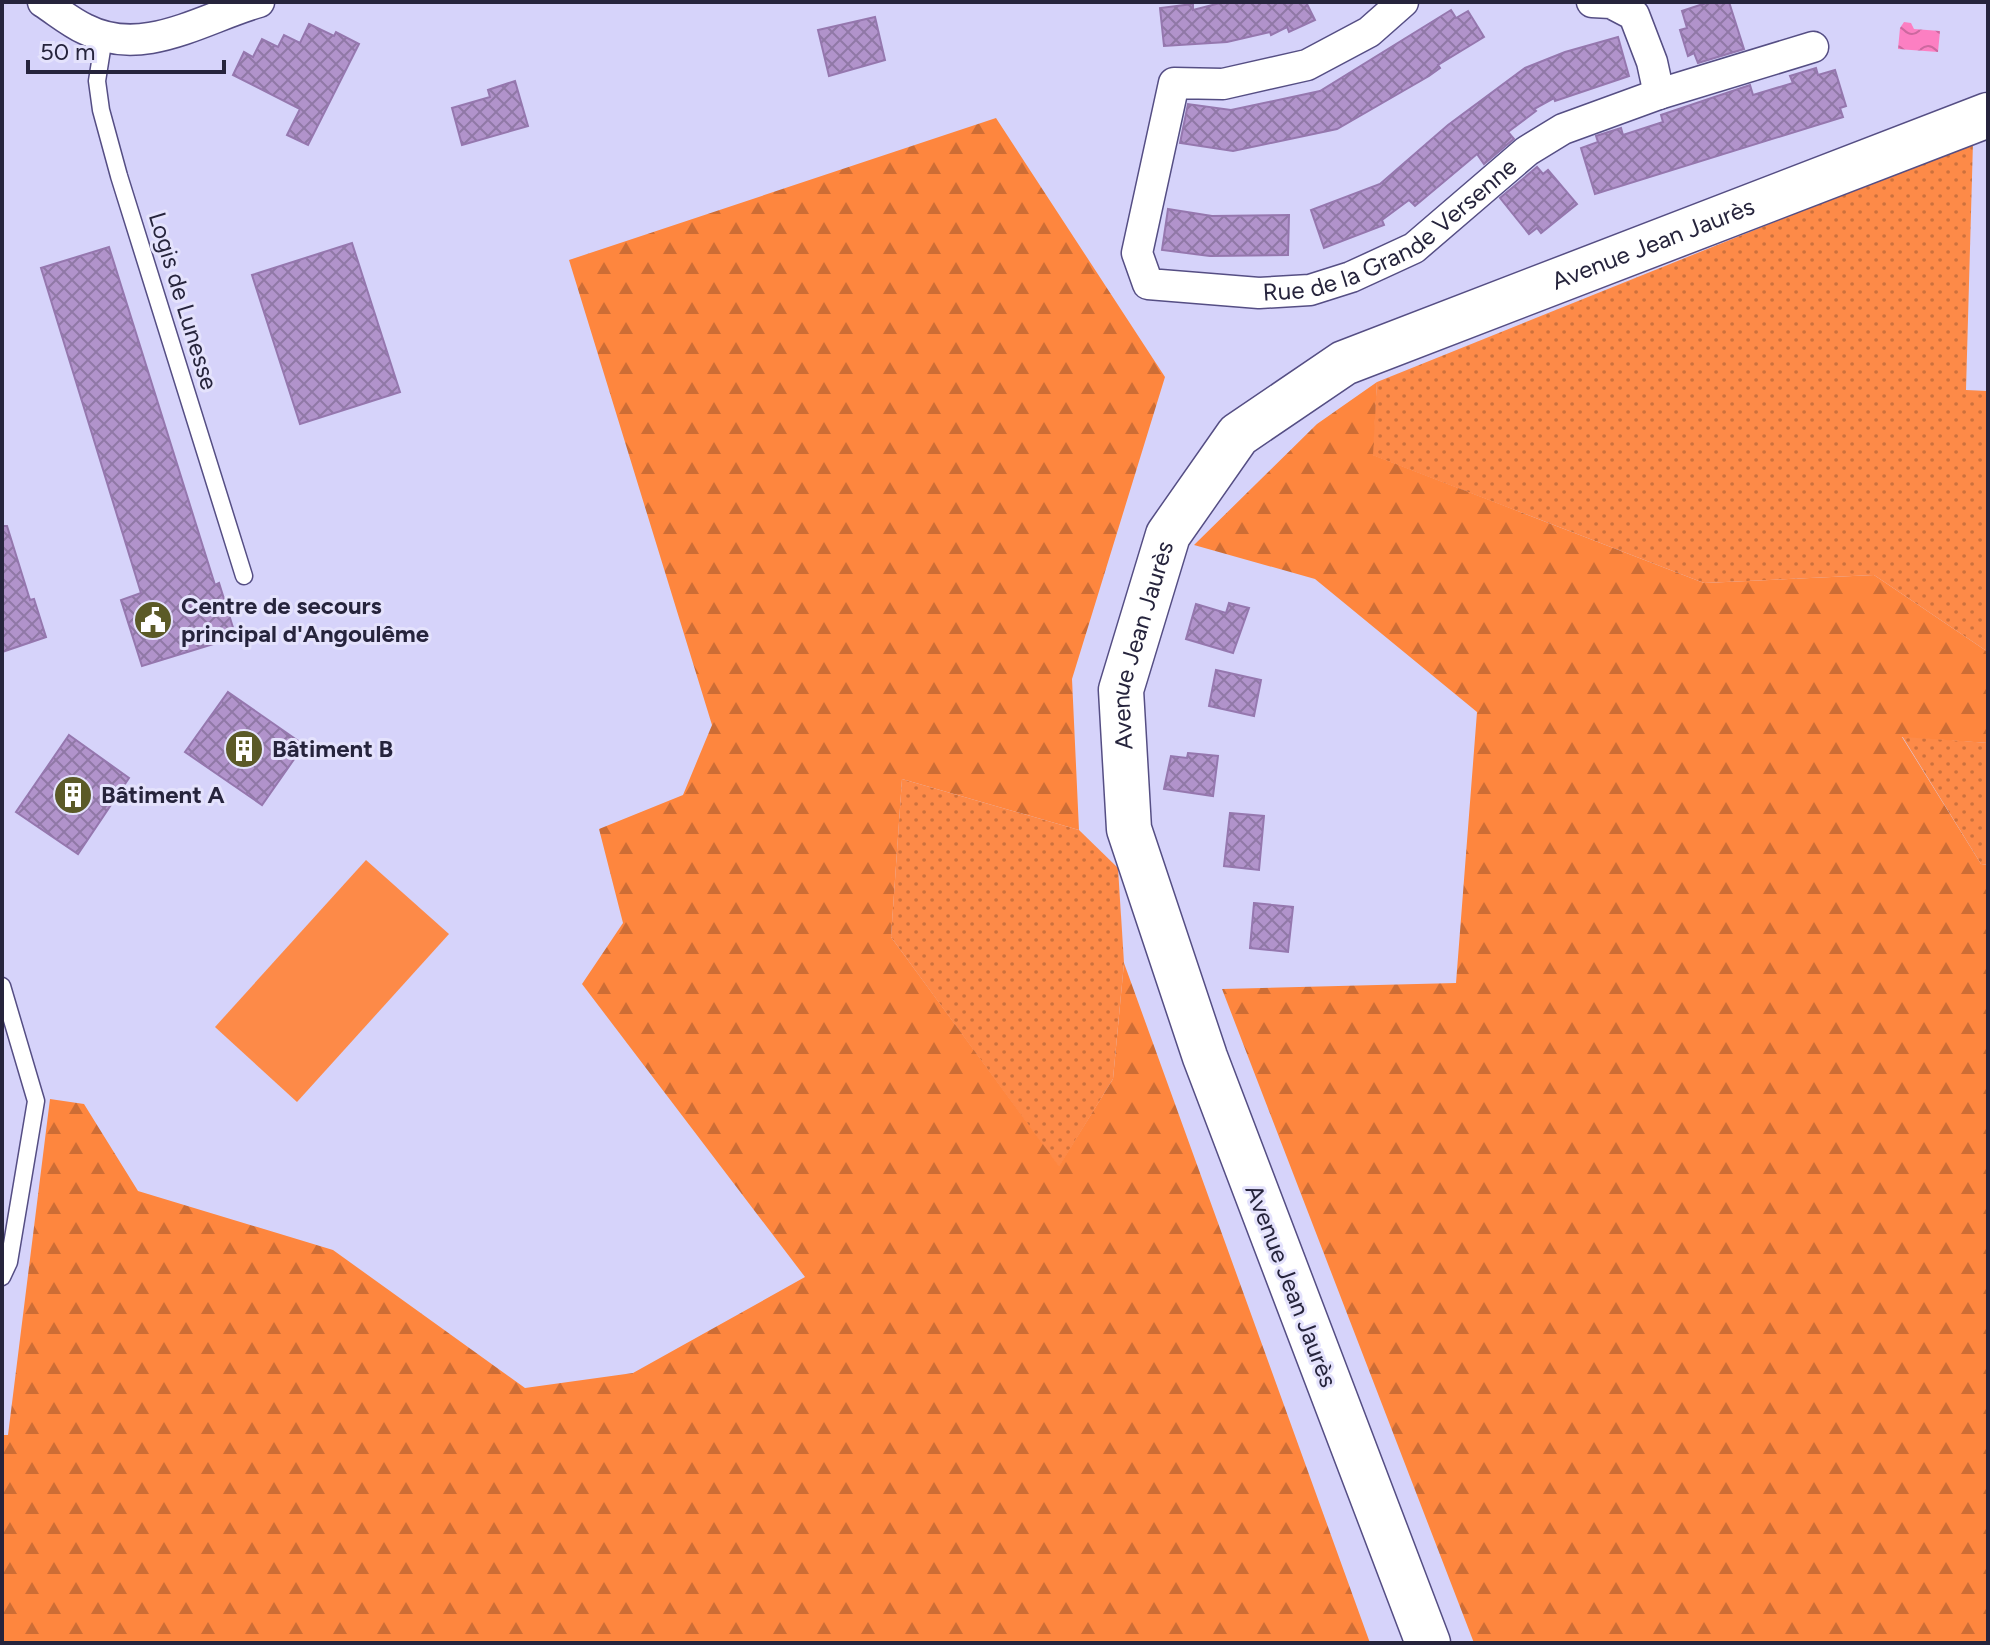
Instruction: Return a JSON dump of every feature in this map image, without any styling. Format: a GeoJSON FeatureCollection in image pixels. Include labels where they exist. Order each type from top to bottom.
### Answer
{"type":"FeatureCollection","features":[{"type":"Feature","properties":{"kind":"main road","name":"Avenue Jean Jaurès"},"geometry":{"type":"LineString","coordinates":[[1428,1643],[1215,1085],[1129,829],[1121,690],[1168,535],[1238,435],[1344,363],[1988,115]]}},
{"type":"Feature","properties":{"kind":"street"},"geometry":{"type":"LineString","coordinates":[[43,2],[86,30],[121,41],[155,38],[259,2]]}},
{"type":"Feature","properties":{"kind":"street","name":"Rue de la Grande Versenne"},"geometry":{"type":"LineString","coordinates":[[1403,2],[1369,32],[1307,65],[1223,84],[1174,83],[1137,253],[1148,284],[1259,293],[1310,290],[1351,277],[1414,248],[1527,151],[1563,129],[1659,94],[1813,47]]}},
{"type":"Feature","properties":{"kind":"street"},"geometry":{"type":"LineString","coordinates":[[1592,2],[1611,3],[1634,15],[1652,62],[1659,94]]}},
{"type":"Feature","properties":{"kind":"lane","name":"Logis de Lunesse"},"geometry":{"type":"LineString","coordinates":[[104,37],[97,81],[101,110],[244,576]]}},
{"type":"Feature","properties":{"kind":"lane"},"geometry":{"type":"LineString","coordinates":[[2,986],[36,1101],[9,1262],[2,1277]]}},
{"type":"Feature","properties":{"kind":"shaded area"},"geometry":{"type":"Polygon","coordinates":[[[1973,142],[1966,390],[1988,391],[1988,652],[1874,575],[1704,583],[1372,455],[1377,382],[1973,142]]]}},
{"type":"Feature","properties":{"kind":"shaded area"},"geometry":{"type":"Polygon","coordinates":[[[1902,736],[1988,743],[1988,865],[1981,864],[1902,736]]]}},
{"type":"Feature","properties":{"kind":"shaded area"},"geometry":{"type":"Polygon","coordinates":[[[902,779],[1079,830],[1118,868],[1124,963],[1113,1079],[1059,1167],[891,937],[902,779]]]}},
{"type":"Feature","properties":{"kind":"shaded area"},"geometry":{"type":"Polygon","coordinates":[[[366,860],[449,934],[297,1102],[215,1027],[366,860]]]}},
{"type":"Feature","properties":{"kind":"green space"},"geometry":{"type":"Polygon","coordinates":[[[996,118],[1165,377],[1072,679],[1079,830],[902,779],[891,937],[1059,1166],[1113,1079],[1124,963],[1370,1643],[2,1643],[2,1435],[8,1435],[50,1099],[84,1104],[138,1191],[333,1250],[525,1388],[633,1373],[805,1277],[582,984],[623,923],[599,829],[683,795],[712,725],[569,260],[996,118]]]}},
{"type":"Feature","properties":{"kind":"green space"},"geometry":{"type":"Polygon","coordinates":[[[1377,382],[1373,455],[1704,583],[1874,575],[1988,652],[1988,743],[1902,737],[1981,864],[1988,865],[1988,1643],[1474,1643],[1222,989],[1456,983],[1477,712],[1315,579],[1194,545],[1317,424],[1377,382]]]}},
{"type":"Feature","properties":{"kind":"water"},"geometry":{"type":"Polygon","coordinates":[[[1904,22],[1911,23],[1914,29],[1940,31],[1938,52],[1898,49],[1900,28],[1904,22]]]}},
{"type":"Feature","properties":{"kind":"building"},"geometry":{"type":"Polygon","coordinates":[[[1224,2],[1306,2],[1315,20],[1289,32],[1287,27],[1271,35],[1270,32],[1227,42],[1164,46],[1160,8],[1193,4],[1193,10],[1224,2]]]}},
{"type":"Feature","properties":{"kind":"building"},"geometry":{"type":"Polygon","coordinates":[[[1709,2],[1729,2],[1744,49],[1698,63],[1694,53],[1688,56],[1680,30],[1687,28],[1682,11],[1709,2]]]}},
{"type":"Feature","properties":{"kind":"building"},"geometry":{"type":"Polygon","coordinates":[[[1451,10],[1456,18],[1468,11],[1484,37],[1438,65],[1440,68],[1429,76],[1337,129],[1233,151],[1180,143],[1188,104],[1231,110],[1320,91],[1451,10]]]}},
{"type":"Feature","properties":{"kind":"building"},"geometry":{"type":"Polygon","coordinates":[[[875,17],[885,60],[829,76],[818,30],[875,17]]]}},
{"type":"Feature","properties":{"kind":"building"},"geometry":{"type":"Polygon","coordinates":[[[309,24],[334,36],[336,32],[359,44],[308,145],[287,135],[300,109],[233,75],[244,52],[253,57],[262,39],[278,47],[284,35],[300,43],[309,24]]]}},
{"type":"Feature","properties":{"kind":"building"},"geometry":{"type":"Polygon","coordinates":[[[1618,37],[1629,76],[1555,101],[1554,98],[1534,109],[1536,111],[1508,132],[1514,139],[1484,164],[1477,154],[1415,206],[1409,200],[1382,220],[1384,225],[1324,248],[1311,210],[1380,184],[1448,125],[1525,68],[1565,52],[1618,37]]]}},
{"type":"Feature","properties":{"kind":"building"},"geometry":{"type":"Polygon","coordinates":[[[1816,68],[1818,75],[1835,70],[1846,106],[1840,108],[1843,117],[1595,194],[1581,148],[1598,142],[1596,136],[1621,128],[1623,135],[1663,122],[1661,115],[1750,85],[1753,95],[1793,83],[1790,76],[1816,68]]]}},
{"type":"Feature","properties":{"kind":"building"},"geometry":{"type":"Polygon","coordinates":[[[515,81],[528,126],[462,145],[452,108],[490,97],[488,90],[515,81]]]}},
{"type":"Feature","properties":{"kind":"building"},"geometry":{"type":"Polygon","coordinates":[[[1537,167],[1543,174],[1548,170],[1577,204],[1541,233],[1537,228],[1529,234],[1500,198],[1537,167]]]}},
{"type":"Feature","properties":{"kind":"building"},"geometry":{"type":"Polygon","coordinates":[[[1168,209],[1212,216],[1289,215],[1288,255],[1210,256],[1162,250],[1168,209]]]}},
{"type":"Feature","properties":{"kind":"building"},"geometry":{"type":"Polygon","coordinates":[[[352,243],[400,392],[300,424],[252,275],[352,243]]]}},
{"type":"Feature","properties":{"kind":"building"},"geometry":{"type":"Polygon","coordinates":[[[109,247],[215,585],[219,583],[236,637],[142,666],[121,600],[141,593],[41,268],[109,247]]]}},
{"type":"Feature","properties":{"kind":"building"},"geometry":{"type":"Polygon","coordinates":[[[2,526],[7,526],[30,600],[34,599],[46,637],[2,652],[2,526]]]}},
{"type":"Feature","properties":{"kind":"building"},"geometry":{"type":"Polygon","coordinates":[[[1229,603],[1249,608],[1233,653],[1186,639],[1196,604],[1226,613],[1229,603]]]}},
{"type":"Feature","properties":{"kind":"building"},"geometry":{"type":"Polygon","coordinates":[[[1216,670],[1261,680],[1254,716],[1209,706],[1216,670]]]}},
{"type":"Feature","properties":{"kind":"building","name":"Bâtiment B"},"geometry":{"type":"Polygon","coordinates":[[[228,692],[304,745],[262,805],[185,752],[228,692]]]}},
{"type":"Feature","properties":{"kind":"building","name":"Bâtiment A"},"geometry":{"type":"Polygon","coordinates":[[[69,735],[129,778],[78,854],[16,812],[69,735]]]}},
{"type":"Feature","properties":{"kind":"building"},"geometry":{"type":"Polygon","coordinates":[[[1188,753],[1218,756],[1213,796],[1164,789],[1171,756],[1187,758],[1188,753]]]}},
{"type":"Feature","properties":{"kind":"building"},"geometry":{"type":"Polygon","coordinates":[[[1230,813],[1264,816],[1259,870],[1224,866],[1230,813]]]}},
{"type":"Feature","properties":{"kind":"building"},"geometry":{"type":"Polygon","coordinates":[[[1254,903],[1293,907],[1288,952],[1250,948],[1254,903]]]}},
{"type":"Feature","properties":{"kind":"place","name":"Centre de secours principal d'Angoulême"},"geometry":{"type":"Point","coordinates":[153,620]}},
{"type":"Feature","properties":{"kind":"place","name":"Bâtiment B"},"geometry":{"type":"Point","coordinates":[244,749]}},
{"type":"Feature","properties":{"kind":"place","name":"Bâtiment A"},"geometry":{"type":"Point","coordinates":[73,795]}}]}
